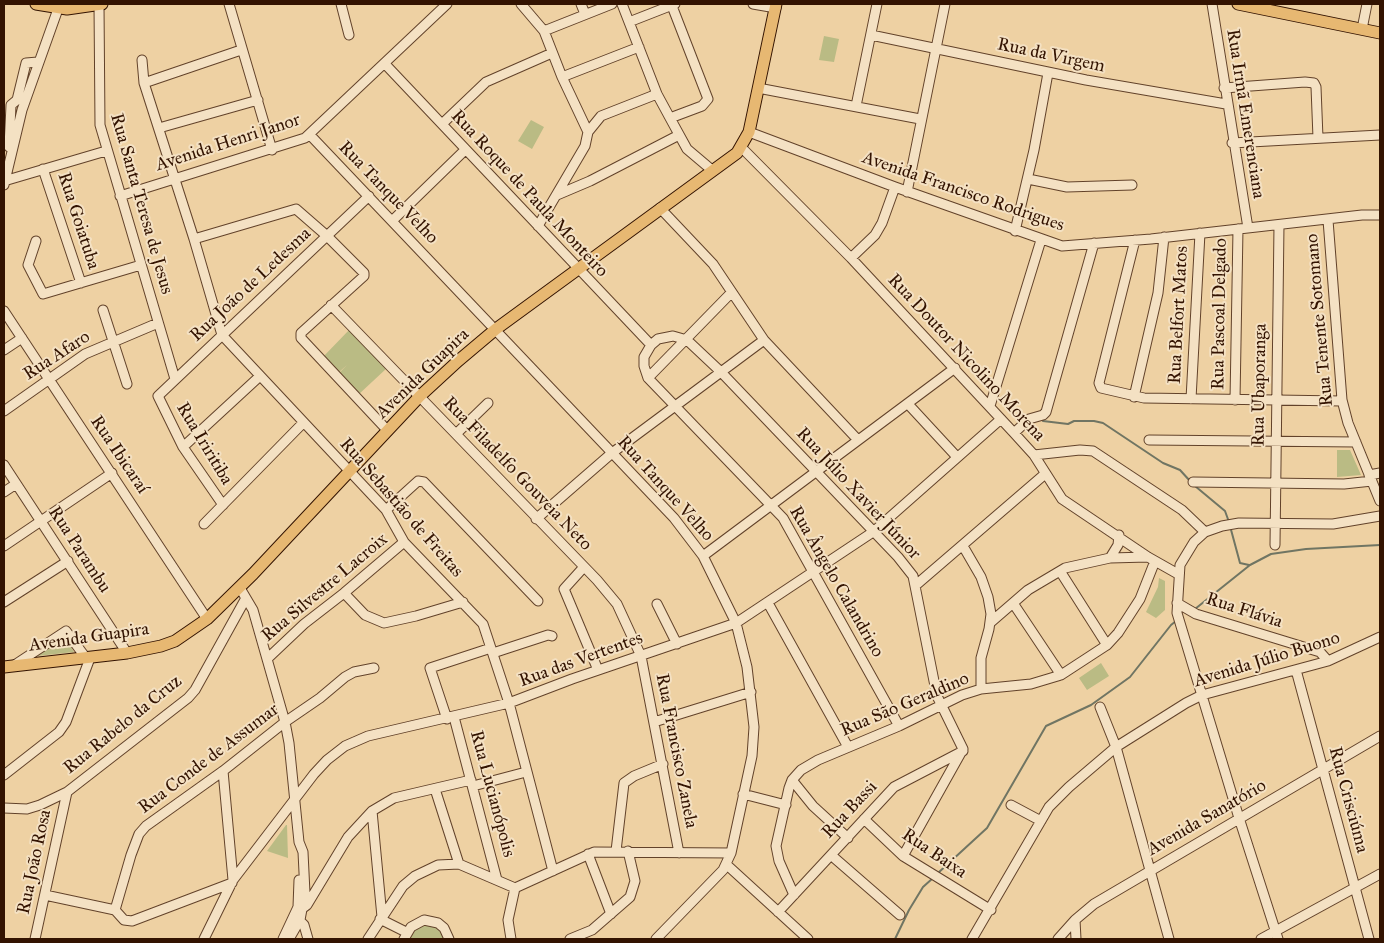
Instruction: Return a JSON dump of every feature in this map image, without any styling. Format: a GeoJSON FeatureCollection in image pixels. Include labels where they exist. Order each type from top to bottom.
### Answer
{"type":"FeatureCollection","features":[{"type":"Feature","properties":{"kind":"main road"},"geometry":{"type":"LineString","coordinates":[[36,4],[58,9],[100,4]]}},
{"type":"Feature","properties":{"kind":"main road"},"geometry":{"type":"LineString","coordinates":[[1238,4],[1380,33]]}},
{"type":"Feature","properties":{"kind":"main road","name":"Avenida Guapira"},"geometry":{"type":"LineString","coordinates":[[8,666],[127,654],[161,646],[175,641],[207,619],[228,600],[242,597],[350,472],[420,396],[496,329],[742,148],[749,132],[776,6]]}},
{"type":"Feature","properties":{"kind":"street","name":"Rua Santa Teresa de Jesus"},"geometry":{"type":"LineString","coordinates":[[100,4],[98,114],[106,151],[175,379]]}},
{"type":"Feature","properties":{"kind":"street"},"geometry":{"type":"LineString","coordinates":[[228,4],[272,150]]}},
{"type":"Feature","properties":{"kind":"street"},"geometry":{"type":"LineString","coordinates":[[341,4],[349,35]]}},
{"type":"Feature","properties":{"kind":"street","name":"Avenida Henri Janor"},"geometry":{"type":"LineString","coordinates":[[120,196],[272,150],[310,135],[447,4]]}},
{"type":"Feature","properties":{"kind":"street"},"geometry":{"type":"LineString","coordinates":[[521,4],[544,31],[562,77],[588,132]]}},
{"type":"Feature","properties":{"kind":"street"},"geometry":{"type":"LineString","coordinates":[[581,4],[585,14]]}},
{"type":"Feature","properties":{"kind":"street"},"geometry":{"type":"LineString","coordinates":[[544,31],[612,4]]}},
{"type":"Feature","properties":{"kind":"street"},"geometry":{"type":"LineString","coordinates":[[622,4],[657,94],[679,135],[687,149],[713,171]]}},
{"type":"Feature","properties":{"kind":"street"},"geometry":{"type":"LineString","coordinates":[[754,4],[776,6]]}},
{"type":"Feature","properties":{"kind":"street"},"geometry":{"type":"LineString","coordinates":[[856,106],[877,4]]}},
{"type":"Feature","properties":{"kind":"street"},"geometry":{"type":"LineString","coordinates":[[907,192],[920,118],[945,4]]}},
{"type":"Feature","properties":{"kind":"street","name":"Rua Irmã Emerenciana"},"geometry":{"type":"LineString","coordinates":[[1212,4],[1243,229]]}},
{"type":"Feature","properties":{"kind":"street"},"geometry":{"type":"LineString","coordinates":[[1362,29],[1367,4]]}},
{"type":"Feature","properties":{"kind":"street"},"geometry":{"type":"LineString","coordinates":[[629,22],[674,5],[708,98],[702,106],[670,118]]}},
{"type":"Feature","properties":{"kind":"street"},"geometry":{"type":"LineString","coordinates":[[4,182],[22,110],[58,9]]}},
{"type":"Feature","properties":{"kind":"street","name":"Rua da Virgem"},"geometry":{"type":"LineString","coordinates":[[871,35],[936,47],[1048,73],[1226,104]]}},
{"type":"Feature","properties":{"kind":"street"},"geometry":{"type":"LineString","coordinates":[[562,77],[639,47]]}},
{"type":"Feature","properties":{"kind":"street"},"geometry":{"type":"LineString","coordinates":[[144,83],[241,50]]}},
{"type":"Feature","properties":{"kind":"street"},"geometry":{"type":"LineString","coordinates":[[442,124],[486,82],[552,53]]}},
{"type":"Feature","properties":{"kind":"street"},"geometry":{"type":"LineString","coordinates":[[142,60],[144,83],[194,239],[222,335]]}},
{"type":"Feature","properties":{"kind":"street"},"geometry":{"type":"LineString","coordinates":[[8,165],[7,104],[17,100],[26,63],[38,62]]}},
{"type":"Feature","properties":{"kind":"street","name":"Rua Roque de Paula Monteiro"},"geometry":{"type":"LineString","coordinates":[[385,64],[651,345]]}},
{"type":"Feature","properties":{"kind":"street"},"geometry":{"type":"LineString","coordinates":[[1015,231],[1028,179],[1048,73]]}},
{"type":"Feature","properties":{"kind":"street"},"geometry":{"type":"LineString","coordinates":[[1224,88],[1314,83],[1316,88],[1318,138]]}},
{"type":"Feature","properties":{"kind":"street"},"geometry":{"type":"LineString","coordinates":[[758,88],[920,118]]}},
{"type":"Feature","properties":{"kind":"street"},"geometry":{"type":"LineString","coordinates":[[538,226],[585,146],[588,132],[602,116],[657,94]]}},
{"type":"Feature","properties":{"kind":"street"},"geometry":{"type":"LineString","coordinates":[[159,128],[258,100]]}},
{"type":"Feature","properties":{"kind":"street","name":"Avenida Francisco Rodrigues"},"geometry":{"type":"LineString","coordinates":[[749,132],[907,192],[1062,246],[1380,215]]}},
{"type":"Feature","properties":{"kind":"street","name":"Rua Tanque Velho"},"geometry":{"type":"LineString","coordinates":[[310,135],[674,518],[703,556],[736,623],[751,692],[753,744],[731,852],[727,864],[656,939]]}},
{"type":"Feature","properties":{"kind":"street"},"geometry":{"type":"LineString","coordinates":[[557,195],[590,181],[679,135]]}},
{"type":"Feature","properties":{"kind":"street"},"geometry":{"type":"LineString","coordinates":[[1232,143],[1380,135]]}},
{"type":"Feature","properties":{"kind":"street","name":"Rua Doutor Nicolino Morena"},"geometry":{"type":"LineString","coordinates":[[742,148],[851,258],[990,406],[1034,455],[1062,499],[1119,535],[1151,559],[1178,574]]}},
{"type":"Feature","properties":{"kind":"street"},"geometry":{"type":"LineString","coordinates":[[392,221],[466,150]]}},
{"type":"Feature","properties":{"kind":"street"},"geometry":{"type":"LineString","coordinates":[[4,182],[106,151]]}},
{"type":"Feature","properties":{"kind":"street","name":"Rua Goiatuba"},"geometry":{"type":"LineString","coordinates":[[44,169],[81,283]]}},
{"type":"Feature","properties":{"kind":"street"},"geometry":{"type":"LineString","coordinates":[[1028,179],[1067,187],[1132,184]]}},
{"type":"Feature","properties":{"kind":"street"},"geometry":{"type":"LineString","coordinates":[[851,258],[875,235],[882,223],[895,187]]}},
{"type":"Feature","properties":{"kind":"street","name":"Rua João de Ledesma"},"geometry":{"type":"LineString","coordinates":[[159,399],[160,394],[175,379],[369,196]]}},
{"type":"Feature","properties":{"kind":"street"},"geometry":{"type":"LineString","coordinates":[[660,208],[702,251],[764,340],[858,440]]}},
{"type":"Feature","properties":{"kind":"street"},"geometry":{"type":"LineString","coordinates":[[194,239],[296,209],[327,236],[364,274],[301,333],[301,338],[388,431]]}},
{"type":"Feature","properties":{"kind":"street","name":"Rua Tenente Sotomano"},"geometry":{"type":"LineString","coordinates":[[1328,220],[1342,401],[1345,415],[1380,501]]}},
{"type":"Feature","properties":{"kind":"street","name":"Rua Ubaporanga"},"geometry":{"type":"LineString","coordinates":[[1275,545],[1274,483],[1278,225]]}},
{"type":"Feature","properties":{"kind":"street","name":"Rua Pascoal Delgado"},"geometry":{"type":"LineString","coordinates":[[1235,400],[1243,229]]}},
{"type":"Feature","properties":{"kind":"street","name":"Rua Belfort Matos"},"geometry":{"type":"LineString","coordinates":[[1191,399],[1200,234]]}},
{"type":"Feature","properties":{"kind":"street"},"geometry":{"type":"LineString","coordinates":[[1134,397],[1158,293],[1164,237]]}},
{"type":"Feature","properties":{"kind":"street"},"geometry":{"type":"LineString","coordinates":[[36,240],[28,265],[41,293],[44,294],[141,265]]}},
{"type":"Feature","properties":{"kind":"street"},"geometry":{"type":"LineString","coordinates":[[990,406],[1041,240]]}},
{"type":"Feature","properties":{"kind":"street"},"geometry":{"type":"LineString","coordinates":[[1135,240],[1099,383],[1104,389],[1134,397],[1342,401]]}},
{"type":"Feature","properties":{"kind":"street"},"geometry":{"type":"LineString","coordinates":[[1014,433],[1029,419],[1043,415],[1046,412],[1094,243]]}},
{"type":"Feature","properties":{"kind":"street"},"geometry":{"type":"LineString","coordinates":[[648,378],[731,293]]}},
{"type":"Feature","properties":{"kind":"street","name":"Rua Filadelfo Gouveia Neto"},"geometry":{"type":"LineString","coordinates":[[331,305],[617,604],[641,656]]}},
{"type":"Feature","properties":{"kind":"street"},"geometry":{"type":"LineString","coordinates":[[103,310],[127,384]]}},
{"type":"Feature","properties":{"kind":"street","name":"Rua Ibicaraí"},"geometry":{"type":"LineString","coordinates":[[4,311],[207,619]]}},
{"type":"Feature","properties":{"kind":"street","name":"Rua Afaro"},"geometry":{"type":"LineString","coordinates":[[4,411],[75,360],[114,340],[158,323]]}},
{"type":"Feature","properties":{"kind":"street","name":"Rua Sebastião de Freitas"},"geometry":{"type":"LineString","coordinates":[[222,335],[386,510],[404,542],[483,624],[509,704],[553,871]]}},
{"type":"Feature","properties":{"kind":"street"},"geometry":{"type":"LineString","coordinates":[[648,378],[644,362],[651,345],[668,336],[678,336],[687,340]]}},
{"type":"Feature","properties":{"kind":"street"},"geometry":{"type":"LineString","coordinates":[[4,350],[22,338]]}},
{"type":"Feature","properties":{"kind":"street","name":"Rua Júlio Xavier Júnior"},"geometry":{"type":"LineString","coordinates":[[687,340],[721,372],[909,570],[916,585],[940,704],[961,743],[962,753]]}},
{"type":"Feature","properties":{"kind":"street"},"geometry":{"type":"LineString","coordinates":[[536,519],[612,453],[764,340]]}},
{"type":"Feature","properties":{"kind":"street"},"geometry":{"type":"LineString","coordinates":[[703,556],[954,368]]}},
{"type":"Feature","properties":{"kind":"street"},"geometry":{"type":"LineString","coordinates":[[183,447],[260,376]]}},
{"type":"Feature","properties":{"kind":"street","name":"Rua Ângelo Calandrino"},"geometry":{"type":"LineString","coordinates":[[648,378],[783,518],[899,726]]}},
{"type":"Feature","properties":{"kind":"street","name":"Rua Iriritiba"},"geometry":{"type":"LineString","coordinates":[[159,399],[183,447],[223,505]]}},
{"type":"Feature","properties":{"kind":"street"},"geometry":{"type":"LineString","coordinates":[[456,434],[488,403]]}},
{"type":"Feature","properties":{"kind":"street"},"geometry":{"type":"LineString","coordinates":[[908,404],[957,457]]}},
{"type":"Feature","properties":{"kind":"street","name":"Rua das Vertentes"},"geometry":{"type":"LineString","coordinates":[[204,939],[232,882],[327,760],[344,746],[368,736],[509,704],[598,670],[736,623],[873,532],[1001,419]]}},
{"type":"Feature","properties":{"kind":"street"},"geometry":{"type":"LineString","coordinates":[[204,524],[303,423]]}},
{"type":"Feature","properties":{"kind":"street"},"geometry":{"type":"LineString","coordinates":[[1149,440],[1356,442]]}},
{"type":"Feature","properties":{"kind":"street"},"geometry":{"type":"LineString","coordinates":[[1034,455],[1080,450],[1093,452],[1182,510],[1205,532]]}},
{"type":"Feature","properties":{"kind":"street","name":"Rua Parambu"},"geometry":{"type":"LineString","coordinates":[[4,465],[127,654]]}},
{"type":"Feature","properties":{"kind":"street"},"geometry":{"type":"LineString","coordinates":[[4,546],[112,473]]}},
{"type":"Feature","properties":{"kind":"street"},"geometry":{"type":"LineString","coordinates":[[1193,482],[1344,484],[1370,478],[1380,473]]}},
{"type":"Feature","properties":{"kind":"street"},"geometry":{"type":"LineString","coordinates":[[916,585],[1045,474]]}},
{"type":"Feature","properties":{"kind":"street"},"geometry":{"type":"LineString","coordinates":[[386,510],[418,481],[424,482],[538,601]]}},
{"type":"Feature","properties":{"kind":"street"},"geometry":{"type":"LineString","coordinates":[[4,492],[16,484]]}},
{"type":"Feature","properties":{"kind":"street"},"geometry":{"type":"LineString","coordinates":[[1277,935],[1239,818],[1181,623],[1178,574],[1185,553],[1205,532],[1222,526],[1233,524],[1333,524],[1380,516]]}},
{"type":"Feature","properties":{"kind":"street"},"geometry":{"type":"LineString","coordinates":[[1110,558],[1118,545],[1119,535]]}},
{"type":"Feature","properties":{"kind":"street","name":"Rua Silvestre Lacroix"},"geometry":{"type":"LineString","coordinates":[[267,659],[304,624],[404,542]]}},
{"type":"Feature","properties":{"kind":"street"},"geometry":{"type":"LineString","coordinates":[[963,546],[974,563],[985,587],[991,622],[981,658],[981,689]]}},
{"type":"Feature","properties":{"kind":"street"},"geometry":{"type":"LineString","coordinates":[[991,622],[1039,582],[1060,570],[1078,564],[1110,558],[1151,559]]}},
{"type":"Feature","properties":{"kind":"street","name":"Rua São Geraldino"},"geometry":{"type":"LineString","coordinates":[[792,780],[809,765],[899,726],[940,704],[981,689],[1031,684],[1061,675],[1107,645],[1131,615],[1151,559]]}},
{"type":"Feature","properties":{"kind":"street"},"geometry":{"type":"LineString","coordinates":[[4,602],[68,561]]}},
{"type":"Feature","properties":{"kind":"street"},"geometry":{"type":"LineString","coordinates":[[584,568],[564,589],[598,670]]}},
{"type":"Feature","properties":{"kind":"street"},"geometry":{"type":"LineString","coordinates":[[1060,570],[1107,645]]}},
{"type":"Feature","properties":{"kind":"street"},"geometry":{"type":"LineString","coordinates":[[344,593],[365,615],[384,623],[463,602]]}},
{"type":"Feature","properties":{"kind":"street"},"geometry":{"type":"LineString","coordinates":[[242,597],[253,610],[285,722],[296,799],[299,842],[303,852],[302,884],[301,907],[290,939]]}},
{"type":"Feature","properties":{"kind":"street","name":"Rua Rabelo da Cruz"},"geometry":{"type":"LineString","coordinates":[[4,808],[34,807],[67,792],[188,698],[195,690],[242,597]]}},
{"type":"Feature","properties":{"kind":"street"},"geometry":{"type":"LineString","coordinates":[[768,603],[848,747]]}},
{"type":"Feature","properties":{"kind":"street"},"geometry":{"type":"LineString","coordinates":[[1013,603],[1061,675]]}},
{"type":"Feature","properties":{"kind":"street"},"geometry":{"type":"LineString","coordinates":[[657,604],[677,644]]}},
{"type":"Feature","properties":{"kind":"street","name":"Rua Flávia"},"geometry":{"type":"LineString","coordinates":[[1179,607],[1320,652],[1328,661]]}},
{"type":"Feature","properties":{"kind":"street"},"geometry":{"type":"LineString","coordinates":[[1181,623],[1196,614]]}},
{"type":"Feature","properties":{"kind":"street"},"geometry":{"type":"LineString","coordinates":[[4,775],[59,732],[66,722],[88,658],[66,631],[8,666]]}},
{"type":"Feature","properties":{"kind":"street"},"geometry":{"type":"LineString","coordinates":[[492,650],[548,635],[552,636]]}},
{"type":"Feature","properties":{"kind":"street","name":"Avenida Júlio Buono"},"geometry":{"type":"LineString","coordinates":[[972,939],[991,910],[1041,821],[1060,795],[1116,748],[1178,708],[1202,695],[1328,661],[1380,637]]}},
{"type":"Feature","properties":{"kind":"street","name":"Rua Lucianópolis"},"geometry":{"type":"LineString","coordinates":[[492,650],[430,668],[451,718],[472,783],[497,880]]}},
{"type":"Feature","properties":{"kind":"street","name":"Rua Francisco Zanela"},"geometry":{"type":"LineString","coordinates":[[641,656],[679,853]]}},
{"type":"Feature","properties":{"kind":"street","name":"Rua Conde de Assumar"},"geometry":{"type":"LineString","coordinates":[[115,910],[131,855],[142,830],[223,771],[285,722],[320,698],[344,677],[374,668]]}},
{"type":"Feature","properties":{"kind":"street","name":"Rua Crisciúma"},"geometry":{"type":"LineString","coordinates":[[1296,670],[1369,939]]}},
{"type":"Feature","properties":{"kind":"street"},"geometry":{"type":"LineString","coordinates":[[654,722],[751,692]]}},
{"type":"Feature","properties":{"kind":"street"},"geometry":{"type":"LineString","coordinates":[[1100,707],[1116,748],[1169,939]]}},
{"type":"Feature","properties":{"kind":"street","name":"Avenida Sanatório"},"geometry":{"type":"LineString","coordinates":[[1058,939],[1094,904],[1380,736]]}},
{"type":"Feature","properties":{"kind":"street"},"geometry":{"type":"LineString","coordinates":[[903,856],[962,753]]}},
{"type":"Feature","properties":{"kind":"street","name":"Rua Bassi"},"geometry":{"type":"LineString","coordinates":[[778,912],[894,787],[962,753]]}},
{"type":"Feature","properties":{"kind":"street"},"geometry":{"type":"LineString","coordinates":[[616,851],[624,783],[634,776],[663,764]]}},
{"type":"Feature","properties":{"kind":"street"},"geometry":{"type":"LineString","coordinates":[[45,895],[115,910],[124,920],[132,921],[232,882],[223,771]]}},
{"type":"Feature","properties":{"kind":"street"},"geometry":{"type":"LineString","coordinates":[[301,907],[328,872],[348,837],[372,811],[394,798],[526,772]]}},
{"type":"Feature","properties":{"kind":"street"},"geometry":{"type":"LineString","coordinates":[[792,780],[776,846],[777,853],[794,894]]}},
{"type":"Feature","properties":{"kind":"street"},"geometry":{"type":"LineString","coordinates":[[792,780],[814,806],[848,838]]}},
{"type":"Feature","properties":{"kind":"street"},"geometry":{"type":"LineString","coordinates":[[435,789],[459,864]]}},
{"type":"Feature","properties":{"kind":"street","name":"Rua João Rosa"},"geometry":{"type":"LineString","coordinates":[[35,939],[67,792]]}},
{"type":"Feature","properties":{"kind":"street"},"geometry":{"type":"LineString","coordinates":[[743,794],[786,804]]}},
{"type":"Feature","properties":{"kind":"street"},"geometry":{"type":"LineString","coordinates":[[1010,804],[1041,821]]}},
{"type":"Feature","properties":{"kind":"street"},"geometry":{"type":"LineString","coordinates":[[372,811],[381,918],[405,936],[417,922],[431,921],[444,928],[449,939]]}},
{"type":"Feature","properties":{"kind":"street","name":"Rua Baixa"},"geometry":{"type":"LineString","coordinates":[[864,819],[903,856],[991,910]]}},
{"type":"Feature","properties":{"kind":"street"},"geometry":{"type":"LineString","coordinates":[[368,939],[403,886],[415,876],[438,864],[459,864],[515,888],[588,854],[616,851],[731,852]]}},
{"type":"Feature","properties":{"kind":"street"},"geometry":{"type":"LineString","coordinates":[[570,939],[592,930],[630,896],[634,886],[628,851]]}},
{"type":"Feature","properties":{"kind":"street"},"geometry":{"type":"LineString","coordinates":[[588,854],[611,914]]}},
{"type":"Feature","properties":{"kind":"street"},"geometry":{"type":"LineString","coordinates":[[831,855],[900,916]]}},
{"type":"Feature","properties":{"kind":"street"},"geometry":{"type":"LineString","coordinates":[[727,864],[808,939]]}},
{"type":"Feature","properties":{"kind":"street"},"geometry":{"type":"LineString","coordinates":[[302,884],[316,881],[328,872]]}},
{"type":"Feature","properties":{"kind":"street"},"geometry":{"type":"LineString","coordinates":[[1261,939],[1277,935],[1355,886],[1380,874]]}},
{"type":"Feature","properties":{"kind":"street"},"geometry":{"type":"LineString","coordinates":[[511,939],[508,920],[515,888]]}},
{"type":"Feature","properties":{"kind":"street"},"geometry":{"type":"LineString","coordinates":[[1076,920],[1076,939]]}},
{"type":"Feature","properties":{"kind":"street"},"geometry":{"type":"LineString","coordinates":[[283,939],[296,922]]}},
{"type":"Feature","properties":{"kind":"street"},"geometry":{"type":"LineString","coordinates":[[296,922],[302,939]]}},
{"type":"Feature","properties":{"kind":"street"},"geometry":{"type":"LineString","coordinates":[[296,922],[308,939]]}},
{"type":"Feature","properties":{"kind":"green space"},"geometry":{"type":"Polygon","coordinates":[[[824,36],[839,39],[834,62],[819,60],[824,36]]]}},
{"type":"Feature","properties":{"kind":"green space"},"geometry":{"type":"Polygon","coordinates":[[[531,120],[544,127],[532,149],[518,141],[531,120]]]}},
{"type":"Feature","properties":{"kind":"green space"},"geometry":{"type":"Polygon","coordinates":[[[350,329],[387,368],[358,395],[338,374],[347,365],[338,373],[322,358],[350,329]]]}},
{"type":"Feature","properties":{"kind":"green space"},"geometry":{"type":"Polygon","coordinates":[[[1337,450],[1350,450],[1361,475],[1337,477],[1337,450]]]}},
{"type":"Feature","properties":{"kind":"green space"},"geometry":{"type":"Polygon","coordinates":[[[1159,578],[1165,581],[1165,610],[1156,618],[1146,612],[1158,587],[1159,578]]]}},
{"type":"Feature","properties":{"kind":"green space"},"geometry":{"type":"Polygon","coordinates":[[[65,637],[74,652],[37,656],[65,637]]]}},
{"type":"Feature","properties":{"kind":"green space"},"geometry":{"type":"Polygon","coordinates":[[[1101,663],[1109,676],[1087,690],[1079,678],[1101,663]]]}},
{"type":"Feature","properties":{"kind":"green space"},"geometry":{"type":"Polygon","coordinates":[[[287,825],[288,858],[267,851],[287,825]]]}},
{"type":"Feature","properties":{"kind":"green space"},"geometry":{"type":"Polygon","coordinates":[[[429,924],[441,931],[444,939],[408,939],[416,926],[429,924]]]}},
{"type":"Feature","properties":{"kind":"waterway"},"geometry":{"type":"LineString","coordinates":[[1043,421],[1068,424],[1074,421],[1103,423],[1163,463],[1180,470],[1190,481]]}},
{"type":"Feature","properties":{"kind":"waterway"},"geometry":{"type":"LineString","coordinates":[[1195,486],[1225,511],[1229,522]]}},
{"type":"Feature","properties":{"kind":"waterway"},"geometry":{"type":"LineString","coordinates":[[1230,526],[1240,563],[1249,565]]}},
{"type":"Feature","properties":{"kind":"waterway"},"geometry":{"type":"LineString","coordinates":[[1195,609],[1250,565],[1271,554],[1306,549],[1380,545]]}},
{"type":"Feature","properties":{"kind":"waterway"},"geometry":{"type":"LineString","coordinates":[[938,873],[987,828],[1046,726],[1091,705],[1130,677],[1176,621]]}},
{"type":"Feature","properties":{"kind":"waterway"},"geometry":{"type":"LineString","coordinates":[[895,939],[923,887],[933,878]]}}]}
